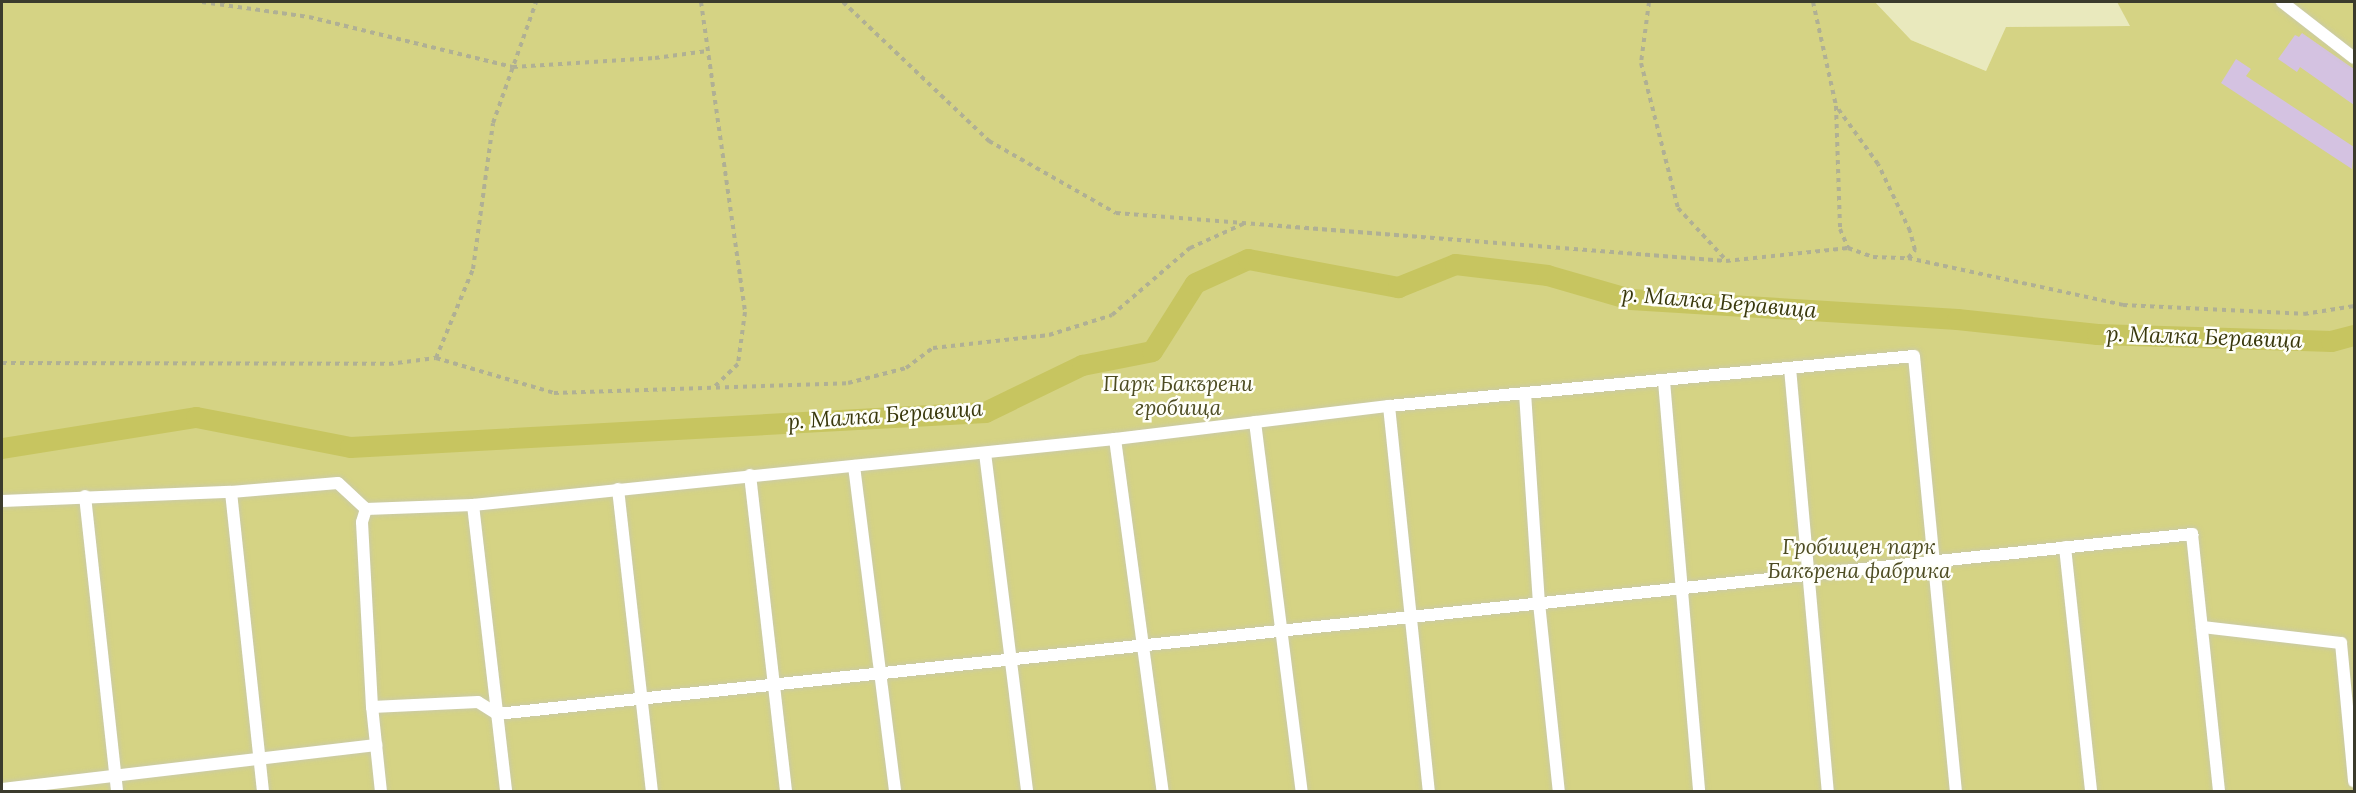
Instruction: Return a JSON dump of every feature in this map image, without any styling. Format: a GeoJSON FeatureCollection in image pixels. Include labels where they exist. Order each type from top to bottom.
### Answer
{"type":"FeatureCollection","features":[{"type":"Feature","properties":{"kind":"lane"},"geometry":{"type":"LineString","coordinates":[[2282,2],[2355,58]]}},
{"type":"Feature","properties":{"kind":"lane"},"geometry":{"type":"LineString","coordinates":[[2,501],[231,492],[338,483],[366,509],[472,505],[1115,439],[1389,406],[1914,356],[1956,792]]}},
{"type":"Feature","properties":{"kind":"lane"},"geometry":{"type":"LineString","coordinates":[[1790,368],[1828,792]]}},
{"type":"Feature","properties":{"kind":"lane"},"geometry":{"type":"LineString","coordinates":[[1664,381],[1699,792]]}},
{"type":"Feature","properties":{"kind":"lane"},"geometry":{"type":"LineString","coordinates":[[1524,393],[1539,603],[1559,792]]}},
{"type":"Feature","properties":{"kind":"lane"},"geometry":{"type":"LineString","coordinates":[[1389,406],[1428,792]]}},
{"type":"Feature","properties":{"kind":"lane"},"geometry":{"type":"LineString","coordinates":[[1256,422],[1302,792]]}},
{"type":"Feature","properties":{"kind":"lane"},"geometry":{"type":"LineString","coordinates":[[1115,439],[1163,792]]}},
{"type":"Feature","properties":{"kind":"lane"},"geometry":{"type":"LineString","coordinates":[[985,453],[1027,792]]}},
{"type":"Feature","properties":{"kind":"lane"},"geometry":{"type":"LineString","coordinates":[[854,466],[895,792]]}},
{"type":"Feature","properties":{"kind":"lane"},"geometry":{"type":"LineString","coordinates":[[750,476],[786,792]]}},
{"type":"Feature","properties":{"kind":"lane"},"geometry":{"type":"LineString","coordinates":[[618,489],[652,792]]}},
{"type":"Feature","properties":{"kind":"lane"},"geometry":{"type":"LineString","coordinates":[[231,492],[263,792]]}},
{"type":"Feature","properties":{"kind":"lane"},"geometry":{"type":"LineString","coordinates":[[85,496],[117,792]]}},
{"type":"Feature","properties":{"kind":"lane"},"geometry":{"type":"LineString","coordinates":[[472,505],[506,792]]}},
{"type":"Feature","properties":{"kind":"lane"},"geometry":{"type":"LineString","coordinates":[[366,509],[362,522],[372,707],[381,792]]}},
{"type":"Feature","properties":{"kind":"lane"},"geometry":{"type":"LineString","coordinates":[[372,707],[478,702],[497,714],[2192,534],[2219,792]]}},
{"type":"Feature","properties":{"kind":"lane"},"geometry":{"type":"LineString","coordinates":[[2065,547],[2091,792]]}},
{"type":"Feature","properties":{"kind":"lane"},"geometry":{"type":"LineString","coordinates":[[2202,627],[2341,644],[2351,720],[2355,781]]}},
{"type":"Feature","properties":{"kind":"lane"},"geometry":{"type":"LineString","coordinates":[[2,789],[376,745]]}},
{"type":"Feature","properties":{"kind":"path"},"geometry":{"type":"LineString","coordinates":[[202,2],[309,16],[513,67],[655,58],[708,51]]}},
{"type":"Feature","properties":{"kind":"path"},"geometry":{"type":"LineString","coordinates":[[436,358],[473,269],[493,123],[536,2]]}},
{"type":"Feature","properties":{"kind":"path"},"geometry":{"type":"LineString","coordinates":[[701,2],[745,312],[738,364],[714,387]]}},
{"type":"Feature","properties":{"kind":"path"},"geometry":{"type":"LineString","coordinates":[[843,2],[989,141],[1116,213],[1726,261],[1848,248],[1873,256],[1908,258],[2123,305],[2304,314],[2355,306]]}},
{"type":"Feature","properties":{"kind":"path"},"geometry":{"type":"LineString","coordinates":[[1649,2],[1641,63],[1678,208],[1726,261]]}},
{"type":"Feature","properties":{"kind":"path"},"geometry":{"type":"LineString","coordinates":[[1813,2],[1836,106],[1840,229],[1848,248]]}},
{"type":"Feature","properties":{"kind":"path"},"geometry":{"type":"LineString","coordinates":[[1836,106],[1878,164],[1910,231],[1915,250],[1908,258]]}},
{"type":"Feature","properties":{"kind":"path"},"geometry":{"type":"LineString","coordinates":[[2,363],[388,364],[436,358],[554,393],[848,383],[906,368],[933,348],[1049,335],[1112,315],[1190,248],[1245,223]]}},
{"type":"Feature","properties":{"kind":"shaded area"},"geometry":{"type":"Polygon","coordinates":[[[1875,2],[2117,2],[2131,26],[2007,27],[1986,71],[1911,40],[1875,2]]]}},
{"type":"Feature","properties":{"kind":"green space","name":"Парк Бакърени гробища"},"geometry":{"type":"Polygon","coordinates":[[[2,2],[1875,2],[1911,40],[1986,71],[2006,27],[2130,26],[2117,2],[2354,2],[2354,791],[2,792],[2,2]]]}},
{"type":"Feature","properties":{"kind":"building"},"geometry":{"type":"Polygon","coordinates":[[[2302,33],[2354,69],[2354,105],[2300,67],[2297,72],[2278,59],[2295,35],[2299,37],[2302,33]]]}},
{"type":"Feature","properties":{"kind":"building"},"geometry":{"type":"Polygon","coordinates":[[[2236,59],[2251,69],[2246,76],[2354,147],[2352,169],[2221,83],[2236,59]]]}},
{"type":"Feature","properties":{"kind":"waterway","name":"р. Малка Беравица"},"geometry":{"type":"LineString","coordinates":[[2,448],[196,417],[350,447],[985,412],[1082,365],[1152,351],[1195,283],[1248,259],[1398,287],[1455,264],[1547,275],[1630,299],[1957,319],[2097,334],[2331,341],[2354,335]]}},
{"type":"Feature","properties":{"kind":"park label","name":"Гробищен парк Бакърена фабрика"},"geometry":{"type":"Point","coordinates":[1859,559]}}]}
